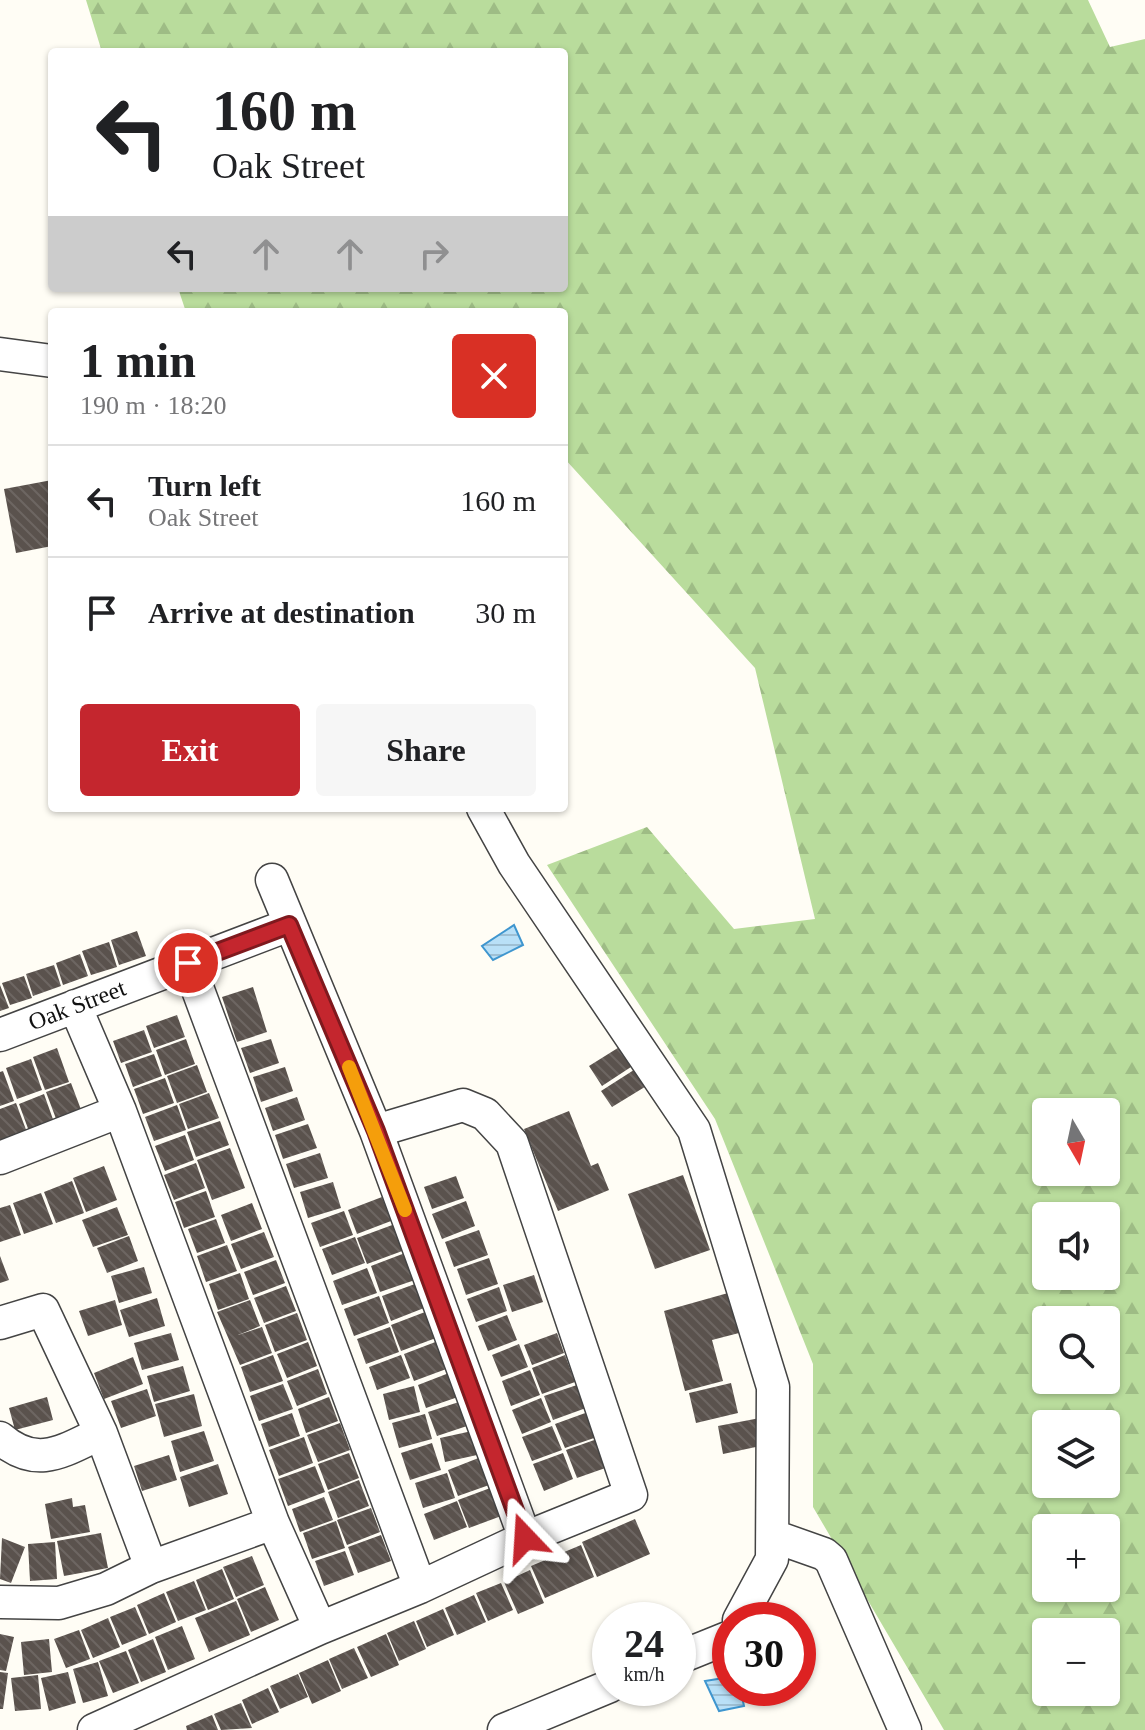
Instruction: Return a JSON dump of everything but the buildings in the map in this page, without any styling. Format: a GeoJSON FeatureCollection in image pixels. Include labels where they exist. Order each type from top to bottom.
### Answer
{"type":"FeatureCollection","features":[{"type":"Feature","properties":{"kind":"street"},"geometry":{"type":"LineString","coordinates":[[0,354],[48,360]]}},
{"type":"Feature","properties":{"kind":"street"},"geometry":{"type":"LineString","coordinates":[[485,812],[514,864],[694,1130],[773,1387],[772,1559],[749,1602]]}},
{"type":"Feature","properties":{"kind":"street"},"geometry":{"type":"LineString","coordinates":[[272,880],[376,1131],[525,1538]]}},
{"type":"Feature","properties":{"kind":"street","name":"Oak Street"},"geometry":{"type":"LineString","coordinates":[[0,1035],[289,925]]}},
{"type":"Feature","properties":{"kind":"street"},"geometry":{"type":"LineString","coordinates":[[188,963],[420,1587]]}},
{"type":"Feature","properties":{"kind":"street"},"geometry":{"type":"LineString","coordinates":[[75,1006],[120,1111],[273,1523],[320,1628]]}},
{"type":"Feature","properties":{"kind":"street"},"geometry":{"type":"LineString","coordinates":[[94,1730],[525,1538],[631,1495],[512,1143],[485,1114],[463,1105],[376,1131]]}},
{"type":"Feature","properties":{"kind":"street"},"geometry":{"type":"LineString","coordinates":[[0,1158],[120,1111]]}},
{"type":"Feature","properties":{"kind":"street"},"geometry":{"type":"LineString","coordinates":[[0,1323],[43,1310],[101,1433],[151,1567]]}},
{"type":"Feature","properties":{"kind":"street"},"geometry":{"type":"LineString","coordinates":[[0,1438],[9,1446],[33,1457],[59,1452],[101,1433]]}},
{"type":"Feature","properties":{"kind":"street"},"geometry":{"type":"LineString","coordinates":[[0,1602],[59,1603],[106,1589],[151,1567],[273,1523]]}},
{"type":"Feature","properties":{"kind":"street"},"geometry":{"type":"LineString","coordinates":[[773,1536],[824,1554],[831,1560],[905,1730]]}},
{"type":"Feature","properties":{"kind":"street"},"geometry":{"type":"LineString","coordinates":[[504,1730],[592,1693]]}},
{"type":"Feature","properties":{"kind":"green space"},"geometry":{"type":"Polygon","coordinates":[[[86,0],[1088,0],[1110,47],[1145,39],[1145,1730],[944,1730],[813,1507],[813,1364],[715,1119],[547,865],[647,827],[734,929],[815,919],[755,668],[568,462],[568,308],[185,308],[179,292],[568,292],[568,48],[101,48],[86,0]]]}},
{"type":"Feature","properties":{"kind":"water"},"geometry":{"type":"Polygon","coordinates":[[[514,925],[523,945],[493,960],[482,946],[514,925]]]}},
{"type":"Feature","properties":{"kind":"water"},"geometry":{"type":"Polygon","coordinates":[[[712,1680],[712,1696],[705,1681],[712,1680]]]}},
{"type":"Feature","properties":{"kind":"water"},"geometry":{"type":"Polygon","coordinates":[[[717,1706],[744,1706],[719,1711],[717,1706]]]}},
{"type":"Feature","properties":{"kind":"slow traffic"},"geometry":{"type":"LineString","coordinates":[[349,1067],[405,1210]]}},
{"type":"Feature","properties":{"kind":"route"},"geometry":{"type":"LineString","coordinates":[[188,963],[289,925],[376,1131],[525,1538]]}}]}
